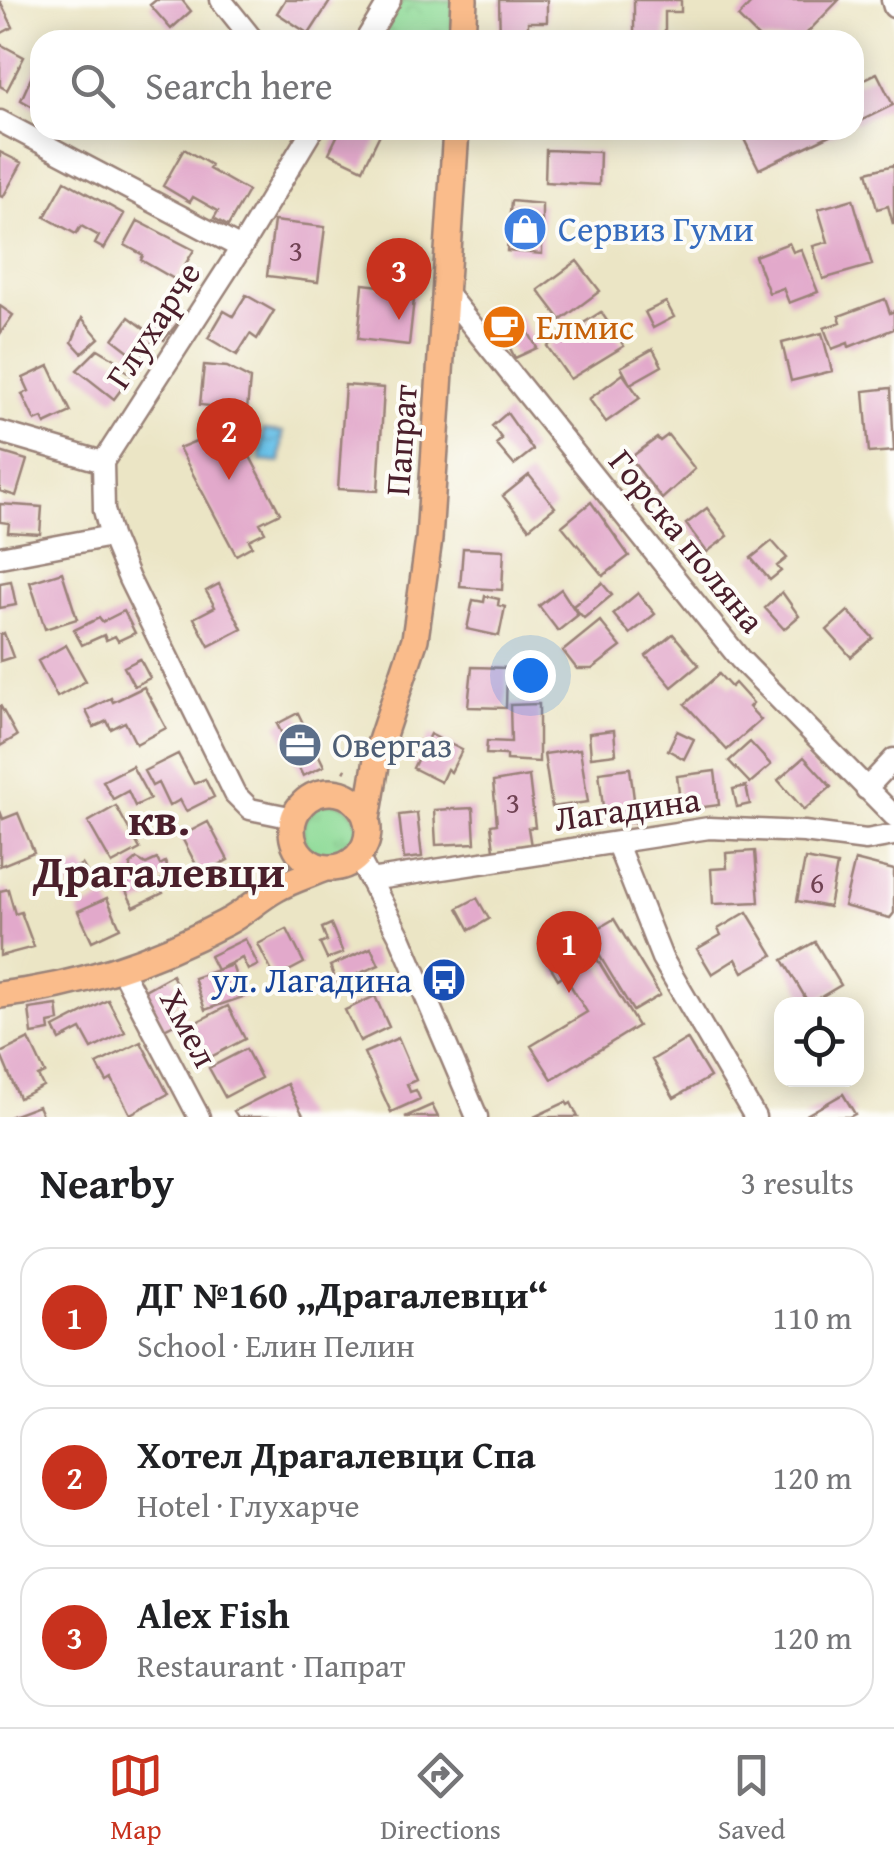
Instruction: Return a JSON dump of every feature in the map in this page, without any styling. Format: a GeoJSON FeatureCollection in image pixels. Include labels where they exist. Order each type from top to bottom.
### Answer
{"type":"FeatureCollection","features":[{"type":"Feature","properties":{"kind":"main road"},"geometry":{"type":"LineString","coordinates":[[462,30],[464,0]]}},
{"type":"Feature","properties":{"kind":"main road","name":"Папрат"},"geometry":{"type":"LineString","coordinates":[[366,818],[379,747],[416,639],[429,538],[455,140]]}},
{"type":"Feature","properties":{"kind":"main road","name":"Папрат"},"geometry":{"type":"LineString","coordinates":[[342,778],[379,747]]}},
{"type":"Feature","properties":{"kind":"main road"},"geometry":{"type":"LineString","coordinates":[[0,995],[48,990],[121,969],[228,922],[276,888],[325,868],[364,868],[366,818],[342,778],[311,798],[294,818],[296,846],[276,888]]}},
{"type":"Feature","properties":{"kind":"main road"},"geometry":{"type":"LineString","coordinates":[[296,846],[308,861],[325,868]]}},
{"type":"Feature","properties":{"kind":"street"},"geometry":{"type":"LineString","coordinates":[[222,0],[246,30]]}},
{"type":"Feature","properties":{"kind":"street"},"geometry":{"type":"LineString","coordinates":[[372,30],[390,0]]}},
{"type":"Feature","properties":{"kind":"street"},"geometry":{"type":"LineString","coordinates":[[892,0],[894,8]]}},
{"type":"Feature","properties":{"kind":"street"},"geometry":{"type":"LineString","coordinates":[[0,121],[30,137]]}},
{"type":"Feature","properties":{"kind":"street"},"geometry":{"type":"LineString","coordinates":[[36,140],[241,248]]}},
{"type":"Feature","properties":{"kind":"street","name":"Глухарче"},"geometry":{"type":"LineString","coordinates":[[103,462],[306,140]]}},
{"type":"Feature","properties":{"kind":"street","name":"Горска поляна"},"geometry":{"type":"LineString","coordinates":[[446,292],[740,659],[894,816]]}},
{"type":"Feature","properties":{"kind":"street"},"geometry":{"type":"LineString","coordinates":[[0,432],[103,462],[104,510],[111,536],[235,794],[250,809],[294,818]]}},
{"type":"Feature","properties":{"kind":"street"},"geometry":{"type":"LineString","coordinates":[[0,557],[111,536]]}},
{"type":"Feature","properties":{"kind":"street"},"geometry":{"type":"LineString","coordinates":[[866,789],[894,759]]}},
{"type":"Feature","properties":{"kind":"street","name":"Лагадина"},"geometry":{"type":"LineString","coordinates":[[364,868],[617,844],[709,828],[804,832],[866,840],[894,835]]}},
{"type":"Feature","properties":{"kind":"street"},"geometry":{"type":"LineString","coordinates":[[617,844],[662,958],[755,1117]]}},
{"type":"Feature","properties":{"kind":"street"},"geometry":{"type":"LineString","coordinates":[[364,868],[401,940],[477,1117]]}},
{"type":"Feature","properties":{"kind":"street","name":"Хмел"},"geometry":{"type":"LineString","coordinates":[[121,969],[199,1117]]}},
{"type":"Feature","properties":{"kind":"green space"},"geometry":{"type":"Polygon","coordinates":[[[402,0],[454,0],[452,30],[385,30],[402,0]]]}},
{"type":"Feature","properties":{"kind":"green space"},"geometry":{"type":"Polygon","coordinates":[[[331,802],[352,810],[360,831],[352,852],[331,860],[310,852],[302,831],[310,810],[331,802]]]}},
{"type":"Feature","properties":{"kind":"water"},"geometry":{"type":"Polygon","coordinates":[[[263,430],[283,432],[280,463],[260,461],[263,430]]]}},
{"type":"Feature","properties":{"kind":"building"},"geometry":{"type":"Polygon","coordinates":[[[156,0],[182,0],[191,11],[171,29],[150,5],[156,0]]]}},
{"type":"Feature","properties":{"kind":"building"},"geometry":{"type":"Polygon","coordinates":[[[285,0],[331,0],[312,30],[303,30],[277,13],[285,0]]]}},
{"type":"Feature","properties":{"kind":"building"},"geometry":{"type":"Polygon","coordinates":[[[499,0],[547,0],[547,22],[528,22],[528,30],[500,30],[499,0]]]}},
{"type":"Feature","properties":{"kind":"building"},"geometry":{"type":"Polygon","coordinates":[[[634,0],[681,0],[681,12],[665,12],[665,30],[634,30],[634,0]]]}},
{"type":"Feature","properties":{"kind":"building"},"geometry":{"type":"Polygon","coordinates":[[[754,0],[839,0],[810,30],[751,30],[738,17],[754,0]]]}},
{"type":"Feature","properties":{"kind":"building"},"geometry":{"type":"Polygon","coordinates":[[[0,1],[13,27],[0,34],[0,1]]]}},
{"type":"Feature","properties":{"kind":"building"},"geometry":{"type":"Polygon","coordinates":[[[0,44],[24,57],[7,90],[0,86],[0,44]]]}},
{"type":"Feature","properties":{"kind":"building"},"geometry":{"type":"Polygon","coordinates":[[[877,73],[893,105],[864,119],[864,79],[877,73]]]}},
{"type":"Feature","properties":{"kind":"building"},"geometry":{"type":"Polygon","coordinates":[[[30,80],[30,105],[21,100],[30,80]]]}},
{"type":"Feature","properties":{"kind":"building"},"geometry":{"type":"Polygon","coordinates":[[[335,140],[377,140],[363,169],[329,153],[335,140]]]}},
{"type":"Feature","properties":{"kind":"building"},"geometry":{"type":"Polygon","coordinates":[[[744,140],[820,140],[759,169],[744,140]]]}},
{"type":"Feature","properties":{"kind":"building"},"geometry":{"type":"Polygon","coordinates":[[[184,149],[211,165],[209,169],[248,191],[228,226],[214,218],[218,211],[193,197],[190,202],[163,186],[184,149]]]}},
{"type":"Feature","properties":{"kind":"building"},"geometry":{"type":"Polygon","coordinates":[[[546,150],[600,152],[599,185],[545,182],[546,150]]]}},
{"type":"Feature","properties":{"kind":"building"},"geometry":{"type":"Polygon","coordinates":[[[0,152],[22,163],[3,197],[0,196],[0,152]]]}},
{"type":"Feature","properties":{"kind":"building"},"geometry":{"type":"Polygon","coordinates":[[[894,165],[893,224],[888,206],[877,209],[867,172],[894,165]]]}},
{"type":"Feature","properties":{"kind":"building"},"geometry":{"type":"Polygon","coordinates":[[[65,181],[124,214],[104,249],[95,244],[99,236],[81,226],[76,234],[45,217],[65,181]]]}},
{"type":"Feature","properties":{"kind":"building"},"geometry":{"type":"Polygon","coordinates":[[[853,199],[872,265],[823,279],[813,246],[828,242],[818,209],[853,199]]]}},
{"type":"Feature","properties":{"kind":"building"},"geometry":{"type":"Polygon","coordinates":[[[511,201],[542,204],[542,254],[507,251],[511,201]]]}},
{"type":"Feature","properties":{"kind":"building"},"geometry":{"type":"Polygon","coordinates":[[[138,221],[194,250],[176,280],[141,260],[143,255],[125,245],[138,221]]]}},
{"type":"Feature","properties":{"kind":"building"},"geometry":{"type":"Polygon","coordinates":[[[274,221],[325,227],[318,282],[267,276],[274,221]]]}},
{"type":"Feature","properties":{"kind":"building"},"geometry":{"type":"Polygon","coordinates":[[[789,243],[793,252],[801,249],[818,292],[789,303],[783,288],[769,293],[755,256],[789,243]]]}},
{"type":"Feature","properties":{"kind":"building"},"geometry":{"type":"Polygon","coordinates":[[[577,261],[600,291],[561,320],[538,290],[577,261]]]}},
{"type":"Feature","properties":{"kind":"building"},"geometry":{"type":"Polygon","coordinates":[[[363,284],[415,290],[409,345],[358,339],[363,284]]]}},
{"type":"Feature","properties":{"kind":"building"},"geometry":{"type":"Polygon","coordinates":[[[246,295],[274,311],[257,339],[250,334],[237,355],[208,338],[224,311],[233,316],[246,295]]]}},
{"type":"Feature","properties":{"kind":"building"},"geometry":{"type":"Polygon","coordinates":[[[885,299],[890,313],[894,311],[894,329],[849,347],[848,343],[832,349],[824,328],[841,322],[839,316],[885,299]]]}},
{"type":"Feature","properties":{"kind":"building"},"geometry":{"type":"Polygon","coordinates":[[[666,302],[674,317],[653,328],[645,312],[666,302]]]}},
{"type":"Feature","properties":{"kind":"building"},"geometry":{"type":"Polygon","coordinates":[[[0,306],[13,315],[0,334],[0,306]]]}},
{"type":"Feature","properties":{"kind":"building"},"geometry":{"type":"Polygon","coordinates":[[[164,309],[179,321],[164,340],[149,328],[164,309]]]}},
{"type":"Feature","properties":{"kind":"building"},"geometry":{"type":"Polygon","coordinates":[[[601,312],[624,346],[570,379],[547,346],[601,312]]]}},
{"type":"Feature","properties":{"kind":"building"},"geometry":{"type":"Polygon","coordinates":[[[504,313],[508,321],[519,315],[537,348],[515,358],[506,340],[498,344],[487,322],[504,313]]]}},
{"type":"Feature","properties":{"kind":"building"},"geometry":{"type":"Polygon","coordinates":[[[129,317],[156,337],[139,359],[113,339],[129,317]]]}},
{"type":"Feature","properties":{"kind":"building"},"geometry":{"type":"Polygon","coordinates":[[[82,318],[99,338],[82,353],[72,342],[82,318]]]}},
{"type":"Feature","properties":{"kind":"building"},"geometry":{"type":"Polygon","coordinates":[[[822,333],[832,371],[791,381],[782,343],[822,333]]]}},
{"type":"Feature","properties":{"kind":"building"},"geometry":{"type":"Polygon","coordinates":[[[98,349],[132,375],[114,399],[77,370],[98,349]]]}},
{"type":"Feature","properties":{"kind":"building"},"geometry":{"type":"Polygon","coordinates":[[[653,349],[662,366],[630,384],[621,367],[653,349]]]}},
{"type":"Feature","properties":{"kind":"building"},"geometry":{"type":"Polygon","coordinates":[[[204,365],[227,367],[250,379],[247,410],[200,405],[204,365]]]}},
{"type":"Feature","properties":{"kind":"building"},"geometry":{"type":"Polygon","coordinates":[[[49,366],[71,412],[45,424],[42,418],[35,421],[22,394],[29,391],[23,378],[49,366]]]}},
{"type":"Feature","properties":{"kind":"building"},"geometry":{"type":"Polygon","coordinates":[[[623,374],[640,398],[606,422],[589,399],[623,374]]]}},
{"type":"Feature","properties":{"kind":"building"},"geometry":{"type":"Polygon","coordinates":[[[345,385],[384,388],[378,491],[338,489],[345,385]]]}},
{"type":"Feature","properties":{"kind":"building"},"geometry":{"type":"Polygon","coordinates":[[[891,388],[894,451],[869,453],[864,391],[891,388]]]}},
{"type":"Feature","properties":{"kind":"building"},"geometry":{"type":"Polygon","coordinates":[[[507,413],[533,450],[514,465],[496,444],[502,439],[492,426],[507,413]]]}},
{"type":"Feature","properties":{"kind":"building"},"geometry":{"type":"Polygon","coordinates":[[[213,434],[219,445],[238,434],[280,513],[260,523],[265,532],[249,540],[252,546],[236,555],[179,448],[213,434]]]}},
{"type":"Feature","properties":{"kind":"building"},"geometry":{"type":"Polygon","coordinates":[[[668,435],[695,469],[662,499],[630,458],[657,438],[660,441],[668,435]]]}},
{"type":"Feature","properties":{"kind":"building"},"geometry":{"type":"Polygon","coordinates":[[[0,452],[27,460],[16,496],[0,491],[0,452]]]}},
{"type":"Feature","properties":{"kind":"building"},"geometry":{"type":"Polygon","coordinates":[[[529,475],[555,507],[529,528],[503,496],[529,475]]]}},
{"type":"Feature","properties":{"kind":"building"},"geometry":{"type":"Polygon","coordinates":[[[591,502],[629,556],[603,576],[562,526],[591,502]]]}},
{"type":"Feature","properties":{"kind":"building"},"geometry":{"type":"Polygon","coordinates":[[[0,504],[42,507],[40,534],[8,532],[9,523],[0,522],[0,504]]]}},
{"type":"Feature","properties":{"kind":"building"},"geometry":{"type":"Polygon","coordinates":[[[707,508],[728,536],[707,552],[686,524],[707,508]]]}},
{"type":"Feature","properties":{"kind":"building"},"geometry":{"type":"Polygon","coordinates":[[[772,541],[787,558],[777,566],[781,571],[770,580],[751,558],[772,541]]]}},
{"type":"Feature","properties":{"kind":"building"},"geometry":{"type":"Polygon","coordinates":[[[463,548],[504,550],[502,590],[460,587],[463,548]]]}},
{"type":"Feature","properties":{"kind":"building"},"geometry":{"type":"Polygon","coordinates":[[[62,572],[77,619],[45,629],[30,582],[62,572]]]}},
{"type":"Feature","properties":{"kind":"building"},"geometry":{"type":"Polygon","coordinates":[[[11,581],[16,605],[0,608],[0,583],[11,581]]]}},
{"type":"Feature","properties":{"kind":"building"},"geometry":{"type":"Polygon","coordinates":[[[602,583],[612,595],[584,618],[573,606],[602,583]]]}},
{"type":"Feature","properties":{"kind":"building"},"geometry":{"type":"Polygon","coordinates":[[[219,584],[242,629],[209,646],[194,618],[215,607],[206,591],[219,584]]]}},
{"type":"Feature","properties":{"kind":"building"},"geometry":{"type":"Polygon","coordinates":[[[561,589],[578,615],[558,631],[539,606],[561,589]]]}},
{"type":"Feature","properties":{"kind":"building"},"geometry":{"type":"Polygon","coordinates":[[[782,592],[799,616],[784,629],[765,608],[782,592]]]}},
{"type":"Feature","properties":{"kind":"building"},"geometry":{"type":"Polygon","coordinates":[[[638,593],[655,614],[630,634],[613,614],[638,593]]]}},
{"type":"Feature","properties":{"kind":"building"},"geometry":{"type":"Polygon","coordinates":[[[485,596],[499,599],[498,605],[505,607],[499,636],[467,629],[473,600],[484,602],[485,596]]]}},
{"type":"Feature","properties":{"kind":"building"},"geometry":{"type":"Polygon","coordinates":[[[124,611],[135,633],[118,641],[115,636],[106,640],[104,635],[82,645],[74,630],[124,611]]]}},
{"type":"Feature","properties":{"kind":"building"},"geometry":{"type":"Polygon","coordinates":[[[848,611],[873,638],[851,657],[827,630],[848,611]]]}},
{"type":"Feature","properties":{"kind":"building"},"geometry":{"type":"Polygon","coordinates":[[[600,621],[621,647],[592,669],[577,669],[563,651],[600,621]]]}},
{"type":"Feature","properties":{"kind":"building"},"geometry":{"type":"Polygon","coordinates":[[[4,633],[13,657],[0,661],[0,635],[4,633]]]}},
{"type":"Feature","properties":{"kind":"building"},"geometry":{"type":"Polygon","coordinates":[[[673,634],[699,665],[672,687],[646,656],[673,634]]]}},
{"type":"Feature","properties":{"kind":"building"},"geometry":{"type":"Polygon","coordinates":[[[66,645],[86,681],[57,697],[38,661],[66,645]]]}},
{"type":"Feature","properties":{"kind":"building"},"geometry":{"type":"Polygon","coordinates":[[[140,659],[150,678],[134,686],[124,667],[140,659]]]}},
{"type":"Feature","properties":{"kind":"building"},"geometry":{"type":"Polygon","coordinates":[[[472,667],[507,668],[506,708],[468,707],[472,667]]]}},
{"type":"Feature","properties":{"kind":"building"},"geometry":{"type":"Polygon","coordinates":[[[719,674],[731,687],[735,683],[753,703],[749,707],[761,720],[727,750],[685,704],[719,674]]]}},
{"type":"Feature","properties":{"kind":"building"},"geometry":{"type":"Polygon","coordinates":[[[144,687],[166,728],[136,744],[125,722],[111,729],[107,721],[94,727],[86,711],[144,687]]]}},
{"type":"Feature","properties":{"kind":"building"},"geometry":{"type":"Polygon","coordinates":[[[539,704],[539,762],[486,754],[487,741],[511,742],[510,705],[539,704]]]}},
{"type":"Feature","properties":{"kind":"building"},"geometry":{"type":"Polygon","coordinates":[[[0,705],[17,736],[0,746],[0,705]]]}},
{"type":"Feature","properties":{"kind":"building","name":"Овергаз"},"geometry":{"type":"Polygon","coordinates":[[[298,713],[324,766],[303,776],[277,724],[298,713]]]}},
{"type":"Feature","properties":{"kind":"building"},"geometry":{"type":"Polygon","coordinates":[[[614,730],[616,754],[591,757],[589,733],[614,730]]]}},
{"type":"Feature","properties":{"kind":"building"},"geometry":{"type":"Polygon","coordinates":[[[677,731],[694,739],[684,759],[668,750],[677,731]]]}},
{"type":"Feature","properties":{"kind":"building"},"geometry":{"type":"Polygon","coordinates":[[[430,734],[462,750],[441,782],[413,768],[430,734]]]}},
{"type":"Feature","properties":{"kind":"building"},"geometry":{"type":"Polygon","coordinates":[[[750,742],[771,765],[750,783],[729,761],[750,742]]]}},
{"type":"Feature","properties":{"kind":"building"},"geometry":{"type":"Polygon","coordinates":[[[580,749],[588,802],[552,807],[544,754],[580,749]]]}},
{"type":"Feature","properties":{"kind":"building"},"geometry":{"type":"Polygon","coordinates":[[[178,754],[194,784],[205,779],[214,797],[186,811],[180,800],[169,806],[158,783],[152,786],[144,771],[178,754]]]}},
{"type":"Feature","properties":{"kind":"building"},"geometry":{"type":"Polygon","coordinates":[[[804,757],[831,787],[804,810],[778,780],[804,757]]]}},
{"type":"Feature","properties":{"kind":"building"},"geometry":{"type":"Polygon","coordinates":[[[132,766],[150,799],[135,806],[128,791],[113,799],[103,781],[132,766]]]}},
{"type":"Feature","properties":{"kind":"building"},"geometry":{"type":"Polygon","coordinates":[[[630,768],[637,822],[605,825],[599,772],[630,768]]]}},
{"type":"Feature","properties":{"kind":"building"},"geometry":{"type":"Polygon","coordinates":[[[715,771],[719,805],[681,810],[677,776],[715,771]]]}},
{"type":"Feature","properties":{"kind":"building"},"geometry":{"type":"Polygon","coordinates":[[[529,776],[535,827],[528,828],[531,846],[494,850],[491,825],[497,824],[493,782],[529,776]]]}},
{"type":"Feature","properties":{"kind":"building"},"geometry":{"type":"Polygon","coordinates":[[[746,786],[750,804],[737,807],[733,789],[746,786]]]}},
{"type":"Feature","properties":{"kind":"building"},"geometry":{"type":"Polygon","coordinates":[[[116,806],[140,849],[112,864],[88,822],[116,806]]]}},
{"type":"Feature","properties":{"kind":"building"},"geometry":{"type":"Polygon","coordinates":[[[473,808],[475,843],[436,845],[434,810],[473,808]]]}},
{"type":"Feature","properties":{"kind":"building"},"geometry":{"type":"Polygon","coordinates":[[[0,811],[3,819],[18,813],[34,852],[0,866],[0,811]]]}},
{"type":"Feature","properties":{"kind":"building"},"geometry":{"type":"Polygon","coordinates":[[[417,813],[422,857],[404,859],[399,815],[417,813]]]}},
{"type":"Feature","properties":{"kind":"building"},"geometry":{"type":"Polygon","coordinates":[[[208,822],[228,860],[201,874],[181,836],[208,822]]]}},
{"type":"Feature","properties":{"kind":"building"},"geometry":{"type":"Polygon","coordinates":[[[755,851],[759,902],[713,904],[711,869],[727,868],[726,853],[755,851]]]}},
{"type":"Feature","properties":{"kind":"building"},"geometry":{"type":"Polygon","coordinates":[[[137,859],[146,864],[157,859],[160,865],[165,862],[171,875],[157,882],[163,893],[134,907],[119,877],[130,871],[130,865],[137,859]]]}},
{"type":"Feature","properties":{"kind":"building"},"geometry":{"type":"Polygon","coordinates":[[[805,859],[837,865],[829,907],[797,901],[805,859]]]}},
{"type":"Feature","properties":{"kind":"building"},"geometry":{"type":"Polygon","coordinates":[[[855,860],[894,870],[894,913],[890,918],[844,906],[855,860]]]}},
{"type":"Feature","properties":{"kind":"building"},"geometry":{"type":"Polygon","coordinates":[[[82,864],[91,879],[72,891],[63,876],[82,864]]]}},
{"type":"Feature","properties":{"kind":"building"},"geometry":{"type":"Polygon","coordinates":[[[8,889],[15,914],[21,912],[34,947],[0,956],[0,891],[8,889]]]}},
{"type":"Feature","properties":{"kind":"building"},"geometry":{"type":"Polygon","coordinates":[[[107,898],[120,928],[92,941],[78,911],[107,898]]]}},
{"type":"Feature","properties":{"kind":"building"},"geometry":{"type":"Polygon","coordinates":[[[477,898],[489,919],[470,930],[458,908],[477,898]]]}},
{"type":"Feature","properties":{"kind":"building"},"geometry":{"type":"Polygon","coordinates":[[[747,912],[773,955],[743,972],[736,959],[712,974],[697,949],[721,935],[718,929],[747,912]]]}},
{"type":"Feature","properties":{"kind":"building"},"geometry":{"type":"Polygon","coordinates":[[[614,919],[660,995],[633,1011],[587,935],[614,919]]]}},
{"type":"Feature","properties":{"kind":"building"},"geometry":{"type":"Polygon","coordinates":[[[331,924],[343,953],[327,959],[320,944],[327,941],[322,928],[331,924]]]}},
{"type":"Feature","properties":{"kind":"building"},"geometry":{"type":"Polygon","coordinates":[[[287,929],[304,963],[275,978],[258,944],[287,929]]]}},
{"type":"Feature","properties":{"kind":"building"},"geometry":{"type":"Polygon","coordinates":[[[581,933],[638,1026],[552,1079],[531,1046],[587,1012],[564,975],[558,979],[544,956],[581,933]]]}},
{"type":"Feature","properties":{"kind":"building"},"geometry":{"type":"Polygon","coordinates":[[[245,939],[258,965],[248,970],[242,958],[217,970],[210,956],[245,939]]]}},
{"type":"Feature","properties":{"kind":"building"},"geometry":{"type":"Polygon","coordinates":[[[815,942],[841,985],[821,997],[805,997],[783,960],[815,942]]]}},
{"type":"Feature","properties":{"kind":"building"},"geometry":{"type":"Polygon","coordinates":[[[371,948],[379,965],[337,983],[330,966],[371,948]]]}},
{"type":"Feature","properties":{"kind":"building"},"geometry":{"type":"Polygon","coordinates":[[[232,965],[243,997],[205,1010],[194,978],[232,965]]]}},
{"type":"Feature","properties":{"kind":"building"},"geometry":{"type":"Polygon","coordinates":[[[172,975],[184,998],[172,1005],[180,1021],[164,1029],[143,991],[172,975]]]}},
{"type":"Feature","properties":{"kind":"building"},"geometry":{"type":"Polygon","coordinates":[[[375,996],[389,1027],[360,1041],[345,1010],[375,996]]]}},
{"type":"Feature","properties":{"kind":"building"},"geometry":{"type":"Polygon","coordinates":[[[108,1000],[125,1032],[92,1049],[81,1029],[60,1040],[54,1028],[108,1000]]]}},
{"type":"Feature","properties":{"kind":"building"},"geometry":{"type":"Polygon","coordinates":[[[57,1005],[59,1021],[49,1023],[50,1031],[32,1034],[29,1009],[57,1005]]]}},
{"type":"Feature","properties":{"kind":"building"},"geometry":{"type":"Polygon","coordinates":[[[228,1006],[245,1039],[199,1063],[181,1030],[228,1006]]]}},
{"type":"Feature","properties":{"kind":"building"},"geometry":{"type":"Polygon","coordinates":[[[398,1038],[416,1080],[407,1084],[420,1099],[391,1112],[364,1053],[398,1038]]]}},
{"type":"Feature","properties":{"kind":"building"},"geometry":{"type":"Polygon","coordinates":[[[29,1039],[45,1073],[38,1076],[43,1086],[19,1098],[0,1053],[29,1039]]]}},
{"type":"Feature","properties":{"kind":"building"},"geometry":{"type":"Polygon","coordinates":[[[687,1039],[710,1077],[674,1098],[652,1060],[687,1039]]]}},
{"type":"Feature","properties":{"kind":"building"},"geometry":{"type":"Polygon","coordinates":[[[141,1042],[168,1094],[130,1114],[112,1079],[107,1082],[97,1064],[141,1042]]]}},
{"type":"Feature","properties":{"kind":"building"},"geometry":{"type":"Polygon","coordinates":[[[246,1049],[261,1078],[225,1097],[209,1068],[246,1049]]]}},
{"type":"Feature","properties":{"kind":"building"},"geometry":{"type":"Polygon","coordinates":[[[287,1084],[304,1117],[238,1117],[234,1111],[287,1084]]]}},
{"type":"Feature","properties":{"kind":"building"},"geometry":{"type":"Polygon","coordinates":[[[843,1094],[855,1114],[803,1117],[843,1094]]]}},
{"type":"Feature","properties":{"kind":"building"},"geometry":{"type":"Polygon","coordinates":[[[571,1103],[578,1117],[534,1117],[571,1103]]]}},
{"type":"Feature","properties":{"kind":"building"},"geometry":{"type":"Polygon","coordinates":[[[432,1105],[438,1117],[405,1117],[432,1105]]]}},
{"type":"Feature","properties":{"kind":"building"},"geometry":{"type":"Polygon","coordinates":[[[38,1106],[43,1117],[9,1117],[38,1106]]]}},
{"type":"Feature","properties":{"kind":"place","name":"Сервиз Гуми"},"geometry":{"type":"Point","coordinates":[525,229]}},
{"type":"Feature","properties":{"kind":"place","name":"Alex Fish"},"geometry":{"type":"Point","coordinates":[399,320]}},
{"type":"Feature","properties":{"kind":"place","name":"Елмис"},"geometry":{"type":"Point","coordinates":[504,327]}},
{"type":"Feature","properties":{"kind":"place","name":"Хотел Драгалевци Спа"},"geometry":{"type":"Point","coordinates":[229,480]}},
{"type":"Feature","properties":{"kind":"place","name":"Овергаз"},"geometry":{"type":"Point","coordinates":[300,745]}},
{"type":"Feature","properties":{"kind":"place","name":"ул. Лагадина"},"geometry":{"type":"Point","coordinates":[444,980]}},
{"type":"Feature","properties":{"kind":"place","name":"ДГ №160 „Драгалевци“"},"geometry":{"type":"Point","coordinates":[569,993]}},
{"type":"Feature","properties":{"kind":"district","name":"кв. Драгалевци"},"geometry":{"type":"Point","coordinates":[159,845]}}]}
